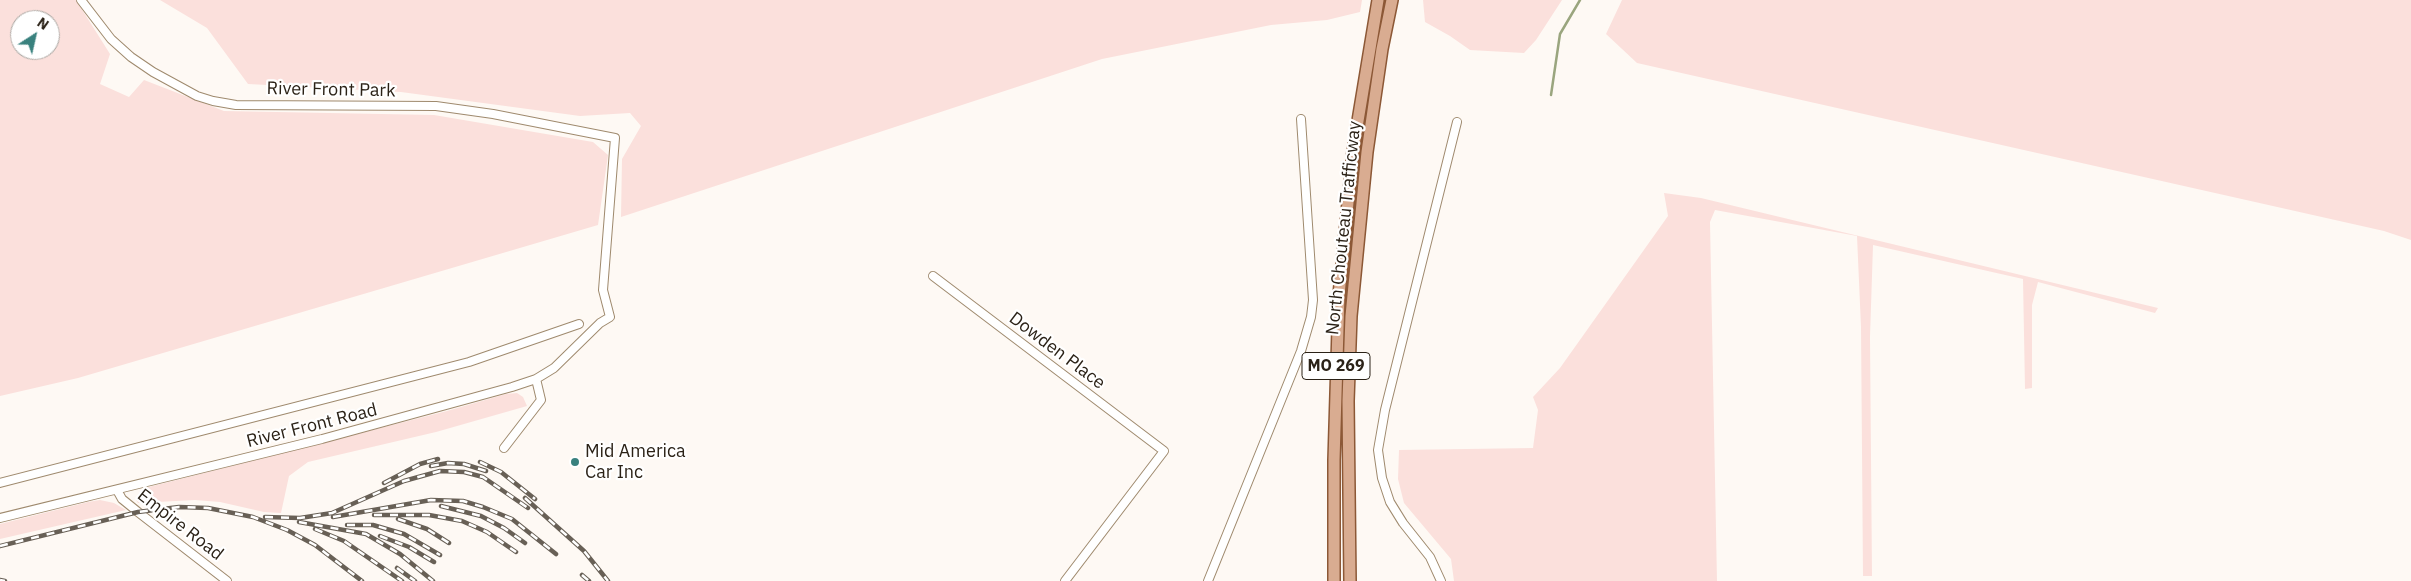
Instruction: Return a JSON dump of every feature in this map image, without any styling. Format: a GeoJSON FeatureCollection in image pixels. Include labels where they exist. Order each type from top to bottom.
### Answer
{"type":"FeatureCollection","features":[{"type":"Feature","properties":{"kind":"main road","name":"North Chouteau Trafficway"},"geometry":{"type":"LineString","coordinates":[[1334,581],[1334,460],[1341,276],[1353,151],[1378,0]]}},
{"type":"Feature","properties":{"kind":"main road","name":"North Chouteau Trafficway"},"geometry":{"type":"LineString","coordinates":[[1350,581],[1348,484],[1351,316],[1367,152],[1382,49],[1392,0]]}},
{"type":"Feature","properties":{"kind":"street","name":"River Front Park"},"geometry":{"type":"LineString","coordinates":[[81,0],[111,39],[131,56],[153,72],[197,96],[213,101],[236,105],[436,106],[493,114],[615,138],[603,290],[610,317]]}},
{"type":"Feature","properties":{"kind":"street","name":"North Chouteau Trafficway"},"geometry":{"type":"LineString","coordinates":[[1208,581],[1301,351],[1312,317],[1313,300],[1301,119]]}},
{"type":"Feature","properties":{"kind":"street"},"geometry":{"type":"LineString","coordinates":[[1441,581],[1430,557],[1403,523],[1390,502],[1382,478],[1378,450],[1385,410],[1457,122]]}},
{"type":"Feature","properties":{"kind":"street","name":"Dowden Place"},"geometry":{"type":"LineString","coordinates":[[933,276],[1164,451],[1065,581]]}},
{"type":"Feature","properties":{"kind":"street","name":"River Front Road"},"geometry":{"type":"LineString","coordinates":[[0,518],[401,418],[536,379],[554,368],[600,322],[610,317]]}},
{"type":"Feature","properties":{"kind":"street","name":"River Front Road"},"geometry":{"type":"LineString","coordinates":[[0,483],[469,362],[579,324]]}},
{"type":"Feature","properties":{"kind":"street"},"geometry":{"type":"LineString","coordinates":[[504,448],[542,400],[536,379]]}},
{"type":"Feature","properties":{"kind":"street","name":"Empire Road"},"geometry":{"type":"LineString","coordinates":[[117,490],[122,499],[227,581]]}},
{"type":"Feature","properties":{"kind":"shaded area"},"geometry":{"type":"Polygon","coordinates":[[[0,0],[76,0],[110,54],[100,84],[129,97],[144,80],[224,111],[434,115],[593,142],[608,155],[598,225],[78,378],[0,396],[0,0]]]}},
{"type":"Feature","properties":{"kind":"shaded area"},"geometry":{"type":"Polygon","coordinates":[[[160,0],[1362,0],[1360,12],[1327,20],[1271,25],[1102,59],[621,217],[622,159],[641,126],[630,113],[580,116],[401,92],[248,84],[207,28],[160,0]]]}},
{"type":"Feature","properties":{"kind":"shaded area"},"geometry":{"type":"Polygon","coordinates":[[[1423,0],[1562,0],[1536,40],[1524,53],[1470,50],[1425,22],[1423,0]]]}},
{"type":"Feature","properties":{"kind":"shaded area"},"geometry":{"type":"Polygon","coordinates":[[[1622,0],[2411,0],[2411,240],[2384,231],[1637,63],[1606,34],[1622,0]]]}},
{"type":"Feature","properties":{"kind":"shaded area"},"geometry":{"type":"Polygon","coordinates":[[[1664,193],[1701,198],[2158,308],[2155,313],[2038,282],[2032,305],[2032,388],[2025,389],[2023,279],[1873,245],[1870,337],[1872,576],[1863,576],[1861,327],[1857,236],[1715,210],[1710,222],[1717,581],[1454,581],[1451,559],[1404,503],[1398,479],[1399,450],[1533,448],[1538,410],[1533,397],[1560,368],[1668,216],[1664,193]]]}},
{"type":"Feature","properties":{"kind":"shaded area"},"geometry":{"type":"Polygon","coordinates":[[[517,393],[523,397],[527,406],[436,432],[308,462],[289,476],[281,513],[264,512],[220,502],[195,500],[138,503],[136,500],[138,494],[145,488],[447,411],[506,394],[517,393]]]}},
{"type":"Feature","properties":{"kind":"shaded area"},"geometry":{"type":"Polygon","coordinates":[[[100,500],[114,503],[126,510],[0,539],[0,524],[100,500]]]}},
{"type":"Feature","properties":{"kind":"waterway"},"geometry":{"type":"LineString","coordinates":[[1551,95],[1560,34],[1580,0]]}},
{"type":"Feature","properties":{"kind":"railway"},"geometry":{"type":"LineString","coordinates":[[384,483],[420,464],[438,459]]}},
{"type":"Feature","properties":{"kind":"railway"},"geometry":{"type":"LineString","coordinates":[[480,462],[501,472],[535,499]]}},
{"type":"Feature","properties":{"kind":"railway"},"geometry":{"type":"LineString","coordinates":[[431,466],[448,463],[464,464],[486,471]]}},
{"type":"Feature","properties":{"kind":"railway"},"geometry":{"type":"LineString","coordinates":[[265,517],[300,518],[332,513],[404,481],[440,471],[464,472],[483,477],[528,508]]}},
{"type":"Feature","properties":{"kind":"railway"},"geometry":{"type":"LineString","coordinates":[[525,498],[584,551],[608,581]]}},
{"type":"Feature","properties":{"kind":"railway"},"geometry":{"type":"LineString","coordinates":[[333,517],[431,500],[463,501],[512,519],[556,554]]}},
{"type":"Feature","properties":{"kind":"railway"},"geometry":{"type":"LineString","coordinates":[[441,506],[481,516],[504,528],[525,543]]}},
{"type":"Feature","properties":{"kind":"railway"},"geometry":{"type":"LineString","coordinates":[[0,546],[138,512],[179,507],[208,508],[253,517],[287,530],[315,545],[362,581]]}},
{"type":"Feature","properties":{"kind":"railway"},"geometry":{"type":"LineString","coordinates":[[374,515],[429,515],[462,521],[487,532],[516,552]]}},
{"type":"Feature","properties":{"kind":"railway"},"geometry":{"type":"LineString","coordinates":[[398,519],[427,529],[449,543]]}},
{"type":"Feature","properties":{"kind":"railway"},"geometry":{"type":"LineString","coordinates":[[299,522],[366,534],[400,554],[433,581]]}},
{"type":"Feature","properties":{"kind":"railway"},"geometry":{"type":"LineString","coordinates":[[347,525],[373,525],[404,534],[440,555]]}},
{"type":"Feature","properties":{"kind":"railway"},"geometry":{"type":"LineString","coordinates":[[315,529],[344,541],[402,581]]}},
{"type":"Feature","properties":{"kind":"railway"},"geometry":{"type":"LineString","coordinates":[[380,536],[409,547],[434,562]]}},
{"type":"Feature","properties":{"kind":"railway"},"geometry":{"type":"LineString","coordinates":[[397,568],[415,581]]}},
{"type":"Feature","properties":{"kind":"railway"},"geometry":{"type":"LineString","coordinates":[[582,575],[589,581]]}},
{"type":"Feature","properties":{"kind":"railway"},"geometry":{"type":"LineString","coordinates":[[0,580],[5,581]]}},
{"type":"Feature","properties":{"kind":"place","name":"Mid America Car Inc"},"geometry":{"type":"Point","coordinates":[575,462]}}]}
